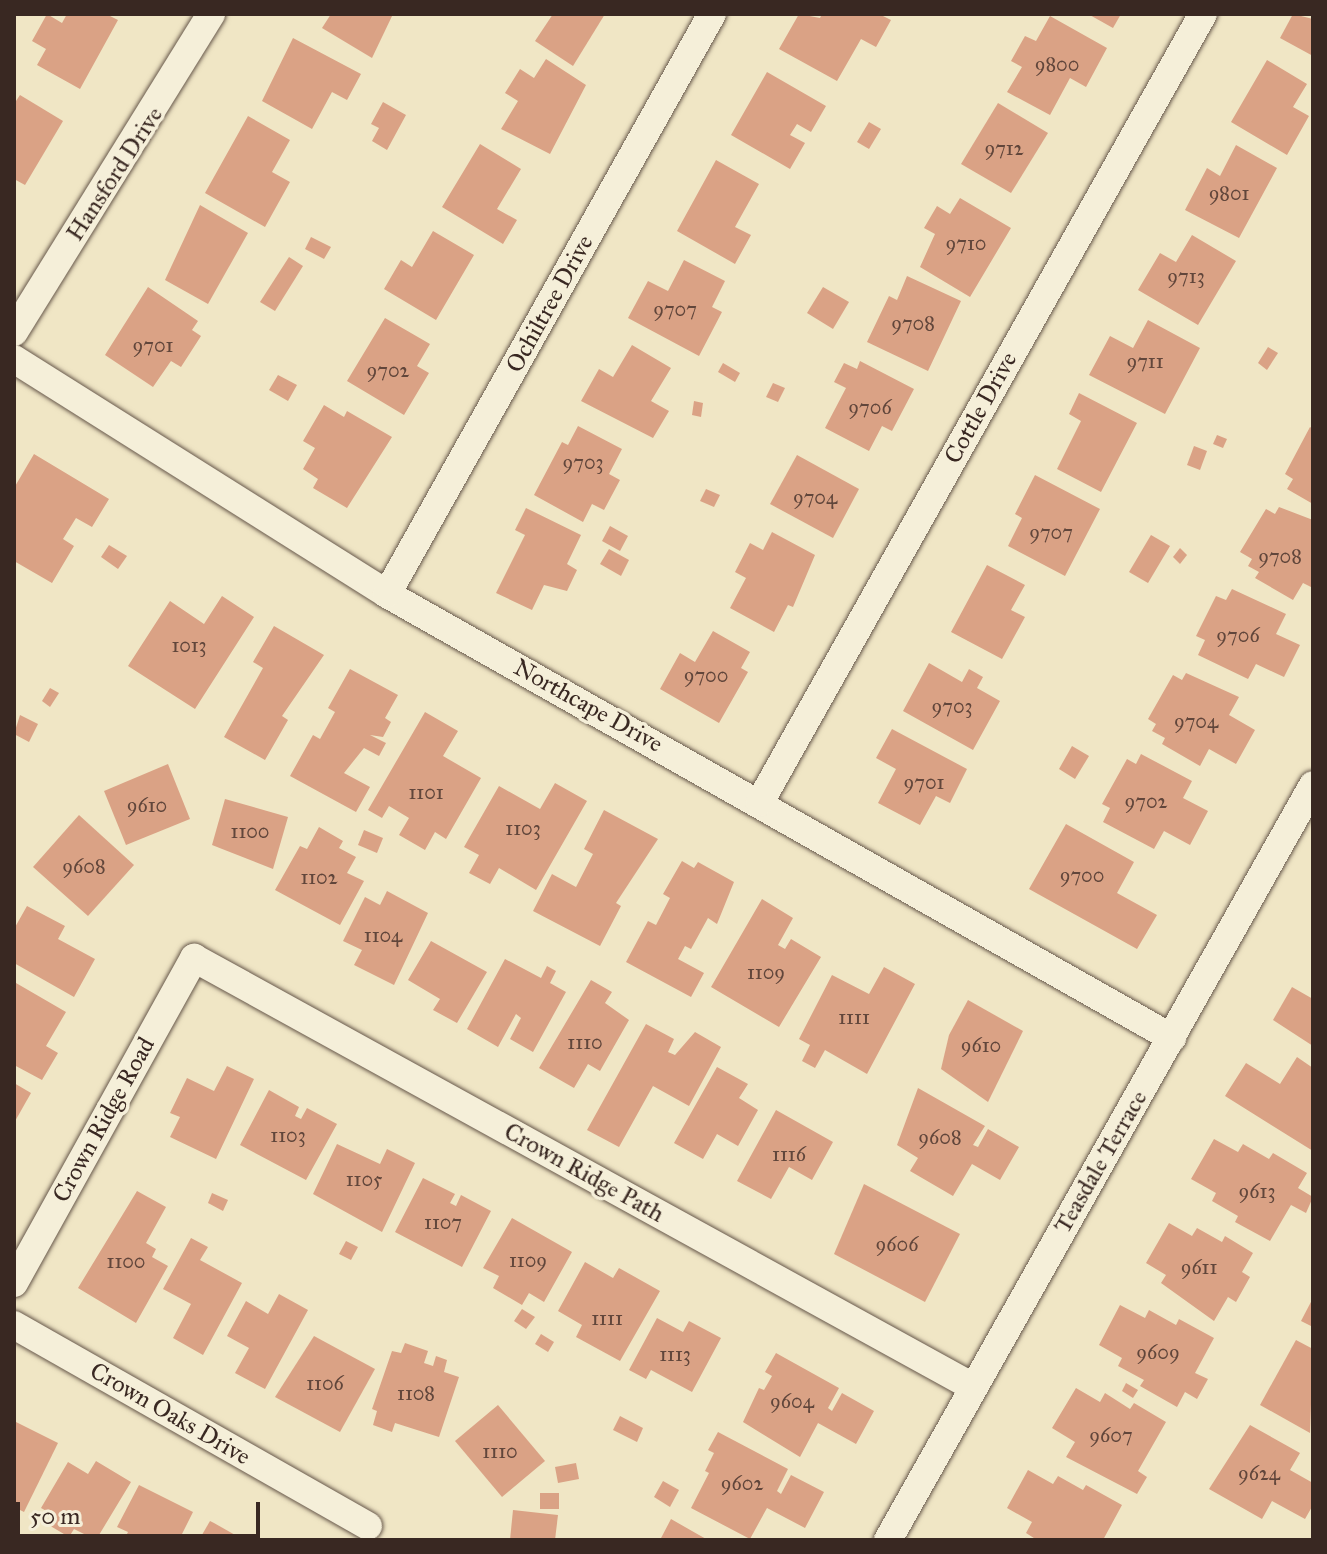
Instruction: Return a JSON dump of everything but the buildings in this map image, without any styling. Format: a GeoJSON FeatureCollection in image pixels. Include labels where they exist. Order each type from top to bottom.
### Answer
{"type":"FeatureCollection","features":[{"type":"Feature","properties":{"kind":"street","name":"Hansford Drive"},"geometry":{"type":"LineString","coordinates":[[14,332],[211,14]]}},
{"type":"Feature","properties":{"kind":"street","name":"Ochiltree Drive"},"geometry":{"type":"LineString","coordinates":[[387,594],[712,14]]}},
{"type":"Feature","properties":{"kind":"street","name":"Cottle Drive"},"geometry":{"type":"LineString","coordinates":[[760,802],[1203,14]]}},
{"type":"Feature","properties":{"kind":"street","name":"Northcape Drive"},"geometry":{"type":"LineString","coordinates":[[14,359],[387,594],[760,802],[1172,1038]]}},
{"type":"Feature","properties":{"kind":"street","name":"Teasdale Terrace"},"geometry":{"type":"LineString","coordinates":[[888,1540],[1313,785]]}},
{"type":"Feature","properties":{"kind":"street","name":"Crown Ridge Road"},"geometry":{"type":"LineString","coordinates":[[14,1283],[194,958]]}},
{"type":"Feature","properties":{"kind":"street","name":"Crown Ridge Path"},"geometry":{"type":"LineString","coordinates":[[194,958],[973,1387]]}},
{"type":"Feature","properties":{"kind":"street","name":"Crown Oaks Drive"},"geometry":{"type":"LineString","coordinates":[[14,1325],[368,1526]]}}]}
